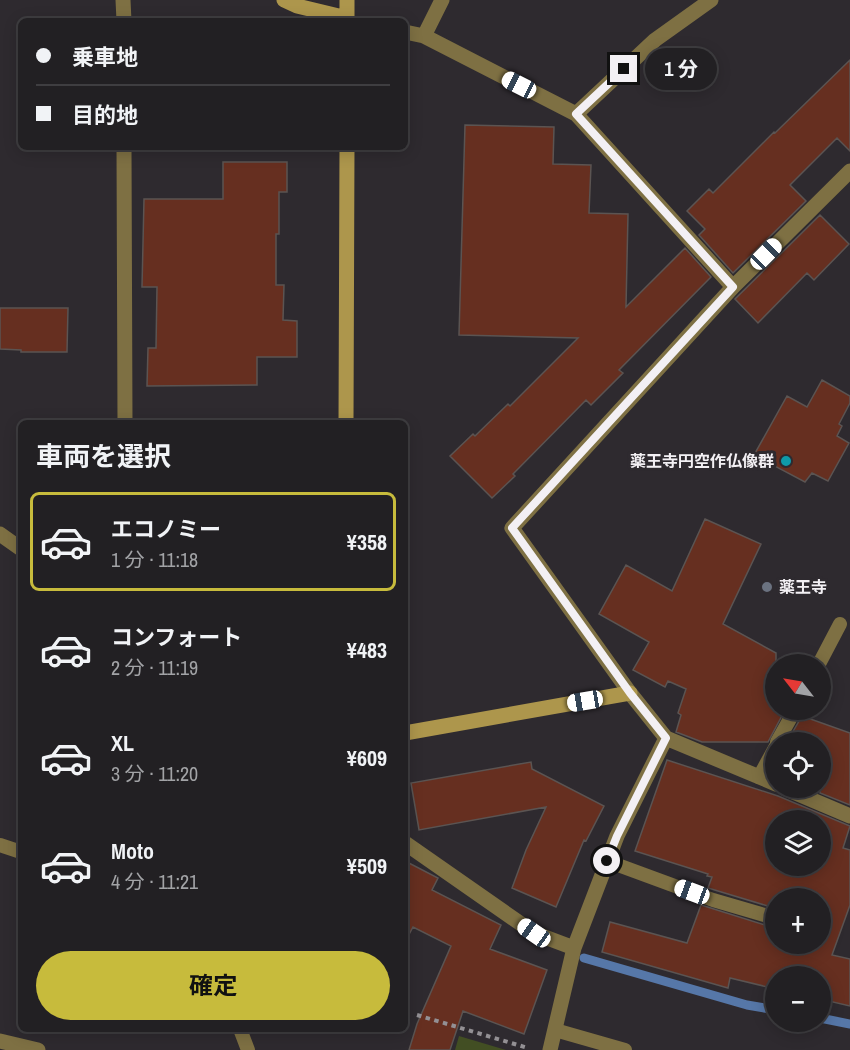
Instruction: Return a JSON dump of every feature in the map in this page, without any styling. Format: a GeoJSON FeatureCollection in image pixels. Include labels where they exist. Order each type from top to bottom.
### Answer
{"type":"FeatureCollection","features":[{"type":"Feature","properties":{"kind":"street"},"geometry":{"type":"LineString","coordinates":[[123,0],[123,18]]}},
{"type":"Feature","properties":{"kind":"street"},"geometry":{"type":"LineString","coordinates":[[284,0],[297,6],[343,18]]}},
{"type":"Feature","properties":{"kind":"street"},"geometry":{"type":"LineString","coordinates":[[347,0],[351,18]]}},
{"type":"Feature","properties":{"kind":"street"},"geometry":{"type":"LineString","coordinates":[[424,36],[442,0]]}},
{"type":"Feature","properties":{"kind":"street"},"geometry":{"type":"LineString","coordinates":[[576,114],[655,40],[711,0]]}},
{"type":"Feature","properties":{"kind":"street"},"geometry":{"type":"LineString","coordinates":[[408,33],[424,36],[576,114],[733,287]]}},
{"type":"Feature","properties":{"kind":"street"},"geometry":{"type":"LineString","coordinates":[[124,150],[125,420]]}},
{"type":"Feature","properties":{"kind":"street"},"geometry":{"type":"LineString","coordinates":[[346,150],[346,420]]}},
{"type":"Feature","properties":{"kind":"street"},"geometry":{"type":"LineString","coordinates":[[765,779],[666,738],[630,693],[512,528],[733,287],[850,171]]}},
{"type":"Feature","properties":{"kind":"street"},"geometry":{"type":"LineString","coordinates":[[0,534],[18,547]]}},
{"type":"Feature","properties":{"kind":"street"},"geometry":{"type":"LineString","coordinates":[[408,732],[630,693]]}},
{"type":"Feature","properties":{"kind":"street"},"geometry":{"type":"LineString","coordinates":[[550,1050],[574,948],[617,836],[666,738]]}},
{"type":"Feature","properties":{"kind":"street"},"geometry":{"type":"LineString","coordinates":[[808,798],[850,816]]}},
{"type":"Feature","properties":{"kind":"street"},"geometry":{"type":"LineString","coordinates":[[408,845],[534,933],[574,948]]}},
{"type":"Feature","properties":{"kind":"street"},"geometry":{"type":"LineString","coordinates":[[0,1041],[38,1050]]}},
{"type":"Feature","properties":{"kind":"lane"},"geometry":{"type":"LineString","coordinates":[[824,654],[840,624]]}},
{"type":"Feature","properties":{"kind":"lane"},"geometry":{"type":"LineString","coordinates":[[759,777],[765,765]]}},
{"type":"Feature","properties":{"kind":"lane"},"geometry":{"type":"LineString","coordinates":[[0,845],[18,851]]}},
{"type":"Feature","properties":{"kind":"lane"},"geometry":{"type":"LineString","coordinates":[[607,861],[713,900],[765,915]]}},
{"type":"Feature","properties":{"kind":"lane"},"geometry":{"type":"LineString","coordinates":[[555,1030],[625,1050]]}},
{"type":"Feature","properties":{"kind":"lane"},"geometry":{"type":"LineString","coordinates":[[241,1032],[248,1050]]}},
{"type":"Feature","properties":{"kind":"path"},"geometry":{"type":"LineString","coordinates":[[417,1015],[533,1050]]}},
{"type":"Feature","properties":{"kind":"green space"},"geometry":{"type":"Polygon","coordinates":[[[459,1036],[506,1050],[455,1050],[459,1036]]]}},
{"type":"Feature","properties":{"kind":"building"},"geometry":{"type":"Polygon","coordinates":[[[850,60],[850,151],[837,138],[790,185],[806,201],[733,273],[699,235],[705,229],[687,211],[709,189],[713,193],[850,60]]]}},
{"type":"Feature","properties":{"kind":"building"},"geometry":{"type":"Polygon","coordinates":[[[465,125],[554,127],[553,164],[591,165],[589,213],[628,214],[626,307],[685,248],[711,277],[619,370],[623,373],[591,405],[586,400],[492,498],[450,456],[508,404],[510,406],[578,338],[459,335],[465,125]]]}},
{"type":"Feature","properties":{"kind":"building"},"geometry":{"type":"Polygon","coordinates":[[[223,162],[287,162],[287,192],[279,192],[276,285],[284,285],[283,320],[297,321],[297,357],[257,357],[257,385],[147,386],[148,348],[156,348],[157,287],[142,287],[144,199],[223,199],[223,162]]]}},
{"type":"Feature","properties":{"kind":"building"},"geometry":{"type":"Polygon","coordinates":[[[820,215],[849,244],[814,280],[807,273],[758,323],[735,299],[820,215]]]}},
{"type":"Feature","properties":{"kind":"building"},"geometry":{"type":"Polygon","coordinates":[[[0,308],[68,308],[67,352],[21,352],[21,350],[0,349],[0,308]]]}},
{"type":"Feature","properties":{"kind":"building"},"geometry":{"type":"Polygon","coordinates":[[[822,380],[850,396],[850,403],[839,424],[842,426],[837,436],[849,443],[828,481],[812,473],[805,482],[754,455],[787,396],[807,407],[822,380]]]}},
{"type":"Feature","properties":{"kind":"building"},"geometry":{"type":"Polygon","coordinates":[[[705,519],[761,544],[723,624],[776,653],[765,654],[765,720],[780,720],[773,732],[765,732],[765,742],[702,742],[676,732],[681,715],[678,713],[686,689],[668,681],[665,687],[633,670],[649,642],[599,614],[626,565],[672,591],[705,519]]]}},
{"type":"Feature","properties":{"kind":"building"},"geometry":{"type":"Polygon","coordinates":[[[800,720],[813,720],[850,733],[850,805],[831,797],[831,732],[793,732],[800,720]]]}},
{"type":"Feature","properties":{"kind":"building"},"geometry":{"type":"Polygon","coordinates":[[[667,760],[765,792],[765,798],[783,798],[812,810],[765,810],[765,876],[831,876],[831,818],[850,826],[843,848],[850,850],[850,905],[832,955],[850,959],[850,1006],[831,1002],[831,966],[765,966],[765,986],[730,978],[728,988],[602,952],[610,922],[687,943],[701,905],[765,925],[765,954],[831,954],[831,888],[765,888],[765,905],[708,888],[712,877],[707,876],[708,874],[635,851],[667,760]]]}},
{"type":"Feature","properties":{"kind":"building"},"geometry":{"type":"Polygon","coordinates":[[[531,762],[532,769],[604,806],[586,841],[584,840],[556,907],[512,888],[546,807],[419,830],[411,783],[531,762]]]}},
{"type":"Feature","properties":{"kind":"building"},"geometry":{"type":"Polygon","coordinates":[[[408,863],[438,878],[432,890],[501,925],[490,949],[547,970],[524,1034],[463,1011],[450,1050],[409,1050],[417,1024],[451,946],[413,927],[408,936],[408,863]]]}},
{"type":"Feature","properties":{"kind":"waterway"},"geometry":{"type":"LineString","coordinates":[[584,958],[747,1005],[765,1008]]}},
{"type":"Feature","properties":{"kind":"waterway"},"geometry":{"type":"LineString","coordinates":[[831,1020],[850,1024]]}},
{"type":"Feature","properties":{"kind":"place","name":"薬王寺円空作仏像群"},"geometry":{"type":"Point","coordinates":[786,461]}},
{"type":"Feature","properties":{"kind":"place","name":"薬王寺"},"geometry":{"type":"Point","coordinates":[767,587]}},
{"type":"Feature","properties":{"kind":"route"},"geometry":{"type":"LineString","coordinates":[[607,861],[666,738],[630,693],[512,528],[733,287],[576,114],[624,69]]}}]}
